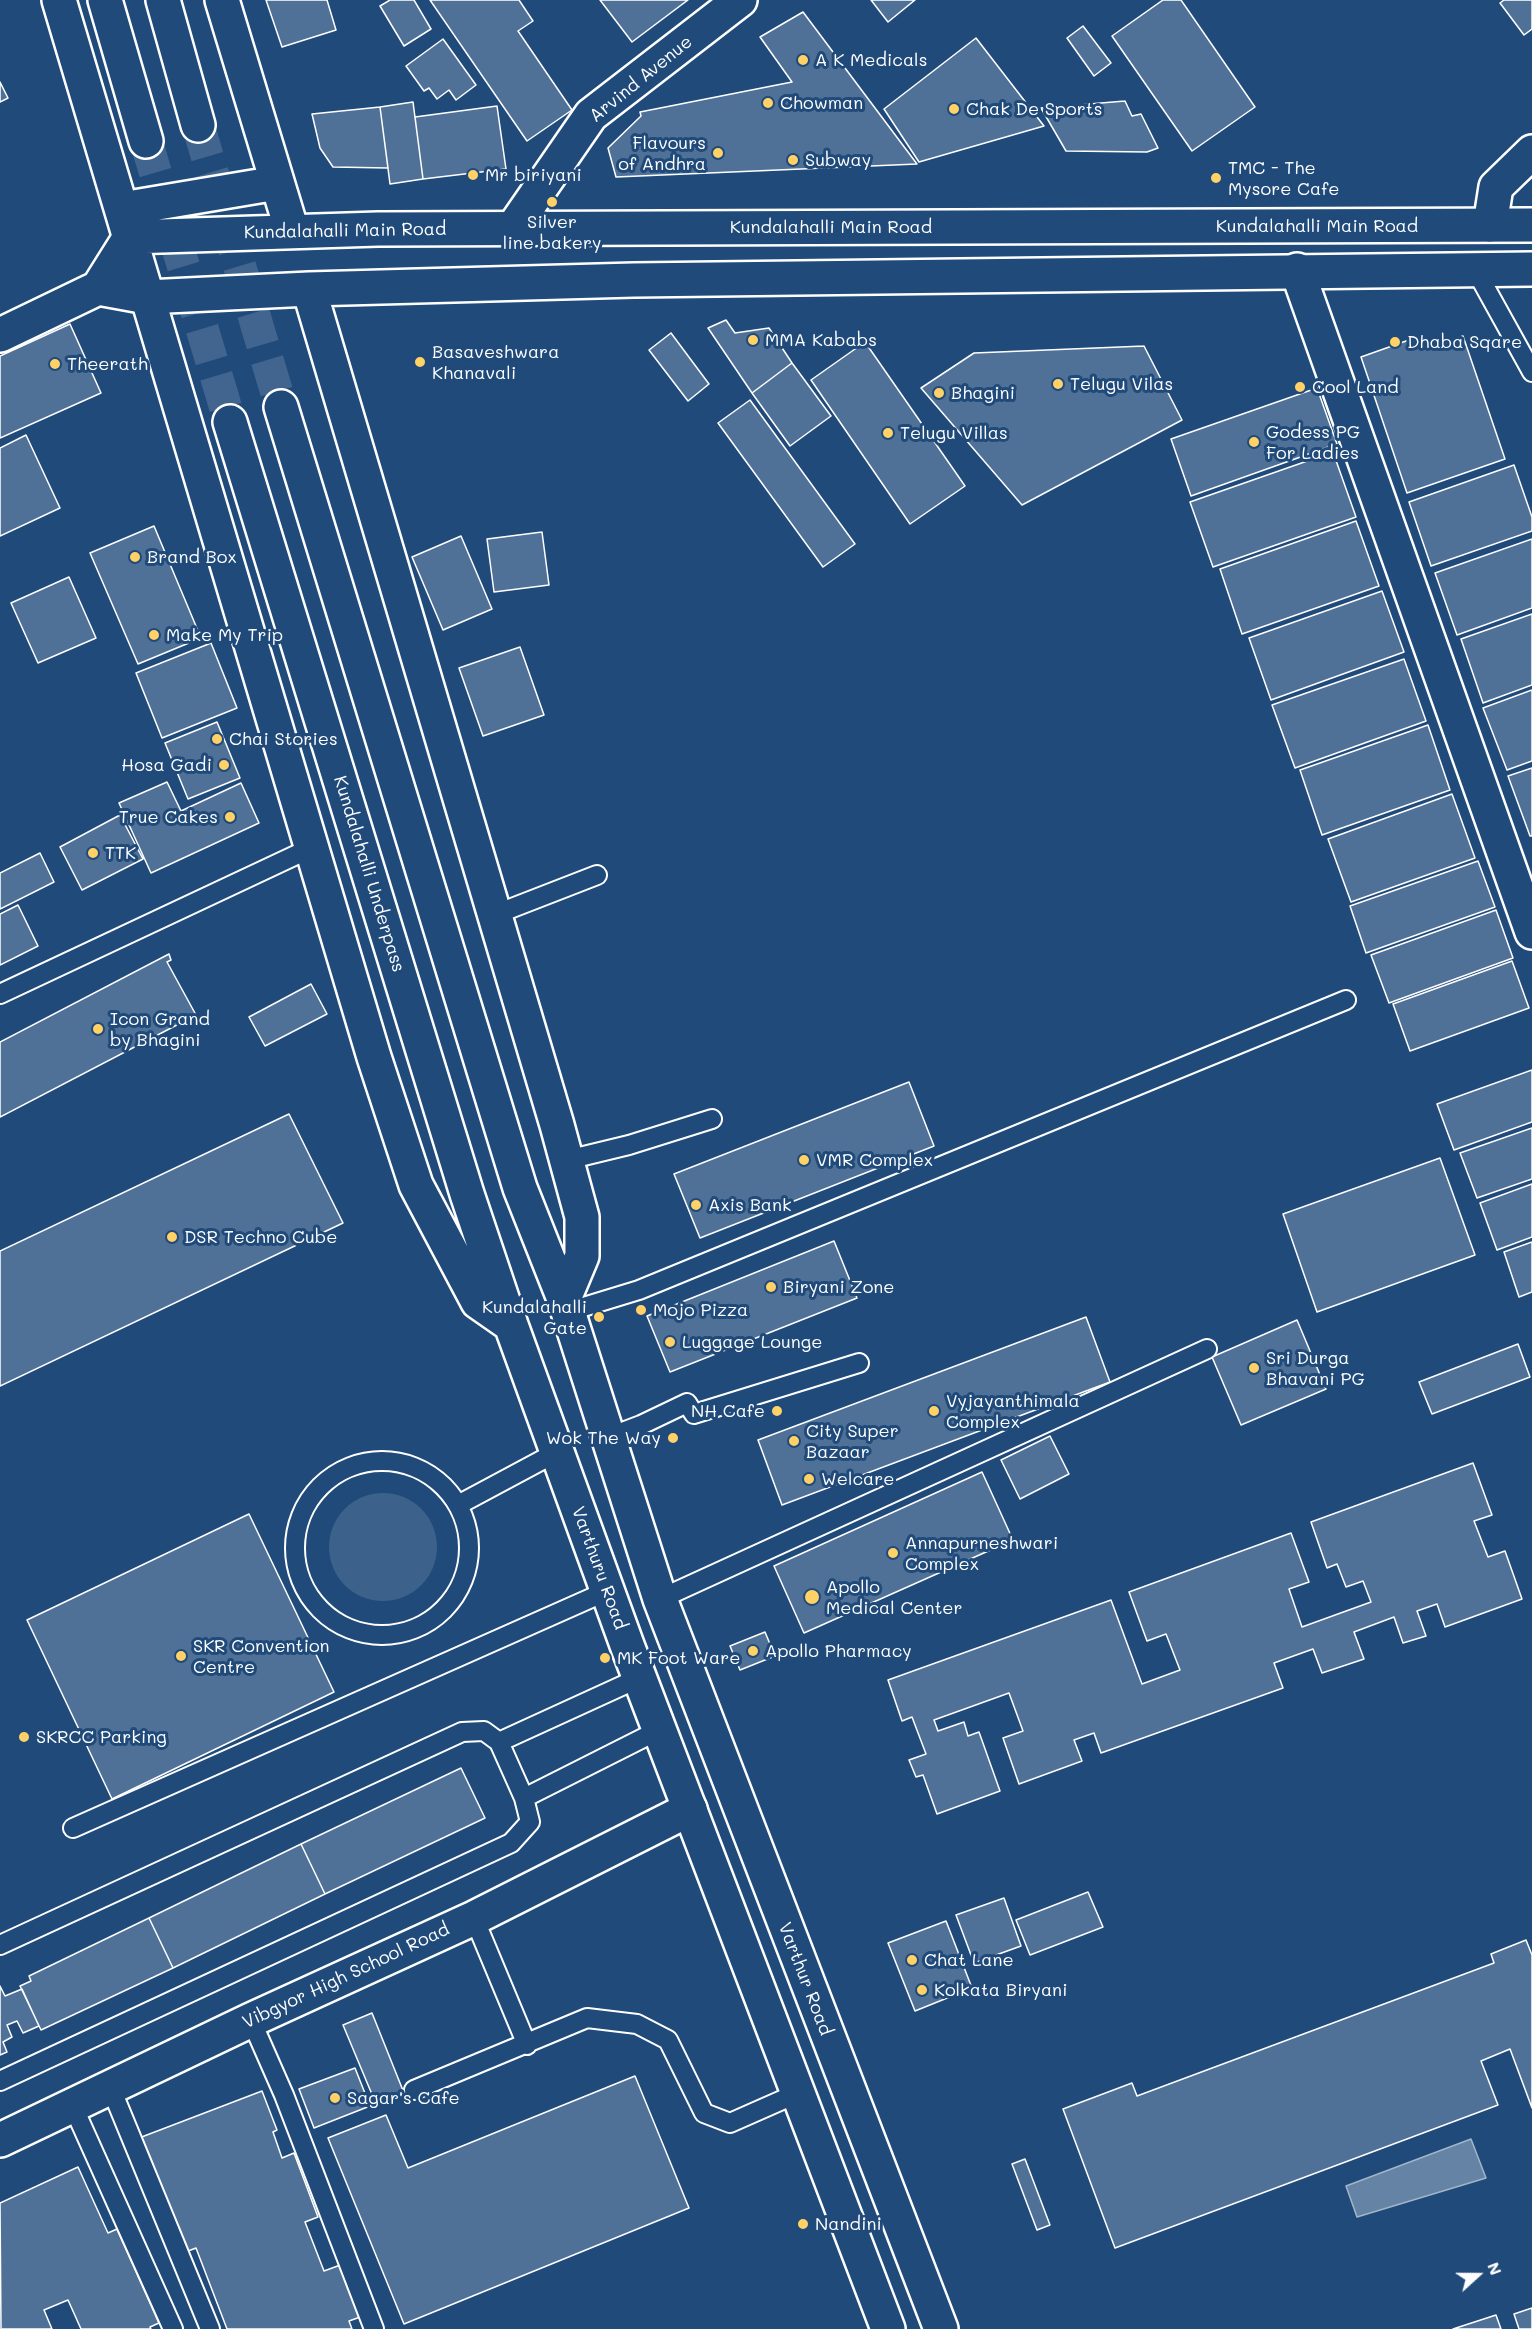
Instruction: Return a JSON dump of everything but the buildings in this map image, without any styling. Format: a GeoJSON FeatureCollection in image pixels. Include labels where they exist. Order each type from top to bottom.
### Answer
{"type":"FeatureCollection","features":[{"type":"Feature","properties":{"kind":"main road"},"geometry":{"type":"LineString","coordinates":[[59,0],[374,1057],[416,1185],[478,1302],[511,1325]]}},
{"type":"Feature","properties":{"kind":"main road"},"geometry":{"type":"LineString","coordinates":[[105,0],[146,141]]}},
{"type":"Feature","properties":{"kind":"main road"},"geometry":{"type":"LineString","coordinates":[[163,0],[198,125]]}},
{"type":"Feature","properties":{"kind":"main road"},"geometry":{"type":"LineString","coordinates":[[222,0],[292,231]]}},
{"type":"Feature","properties":{"kind":"main road","name":"Arvind Avenue"},"geometry":{"type":"LineString","coordinates":[[513,228],[591,115],[740,0]]}},
{"type":"Feature","properties":{"kind":"main road"},"geometry":{"type":"LineString","coordinates":[[1490,225],[1496,187],[1532,153]]}},
{"type":"Feature","properties":{"kind":"main road"},"geometry":{"type":"LineString","coordinates":[[126,223],[277,183]]}},
{"type":"Feature","properties":{"kind":"main road"},"geometry":{"type":"LineString","coordinates":[[98,288],[126,223]]}},
{"type":"Feature","properties":{"kind":"main road","name":"Kundalahalli Main Road"},"geometry":{"type":"LineString","coordinates":[[126,223],[292,231],[513,228],[1532,225]]}},
{"type":"Feature","properties":{"kind":"main road"},"geometry":{"type":"LineString","coordinates":[[0,335],[98,288],[147,297],[309,289],[634,280],[1297,270],[1532,269]]}},
{"type":"Feature","properties":{"kind":"main road"},"geometry":{"type":"LineString","coordinates":[[1297,270],[1532,932]]}},
{"type":"Feature","properties":{"kind":"main road"},"geometry":{"type":"LineString","coordinates":[[309,289],[582,1217],[582,1256],[566,1305]]}},
{"type":"Feature","properties":{"kind":"main road"},"geometry":{"type":"LineString","coordinates":[[281,407],[520,1188],[566,1305],[666,1614]]}},
{"type":"Feature","properties":{"kind":"main road","name":"Kundalahalli Underpass"},"geometry":{"type":"LineString","coordinates":[[230,422],[467,1194],[511,1325]]}},
{"type":"Feature","properties":{"kind":"main road","name":"Varthuru Road"},"geometry":{"type":"LineString","coordinates":[[511,1325],[639,1678],[690,1809]]}},
{"type":"Feature","properties":{"kind":"main road","name":"Varthur Road"},"geometry":{"type":"LineString","coordinates":[[666,1614],[941,2329]]}},
{"type":"Feature","properties":{"kind":"main road"},"geometry":{"type":"LineString","coordinates":[[690,1809],[888,2329]]}},
{"type":"Feature","properties":{"kind":"main road","name":"Vibgyor High School Road"},"geometry":{"type":"LineString","coordinates":[[0,2140],[250,2020],[474,1918],[690,1809]]}},
{"type":"Feature","properties":{"kind":"lane"},"geometry":{"type":"LineString","coordinates":[[1475,269],[1532,372]]}},
{"type":"Feature","properties":{"kind":"lane"},"geometry":{"type":"LineString","coordinates":[[0,994],[313,847]]}},
{"type":"Feature","properties":{"kind":"lane"},"geometry":{"type":"LineString","coordinates":[[494,915],[597,874]]}},
{"type":"Feature","properties":{"kind":"lane"},"geometry":{"type":"LineString","coordinates":[[566,1305],[639,1290],[1346,1000]]}},
{"type":"Feature","properties":{"kind":"lane"},"geometry":{"type":"LineString","coordinates":[[567,1160],[629,1145],[712,1119]]}},
{"type":"Feature","properties":{"kind":"lane"},"geometry":{"type":"LineString","coordinates":[[666,1614],[1207,1349]]}},
{"type":"Feature","properties":{"kind":"lane"},"geometry":{"type":"LineString","coordinates":[[607,1437],[641,1425],[687,1403],[694,1414],[859,1363]]}},
{"type":"Feature","properties":{"kind":"lane"},"geometry":{"type":"LineString","coordinates":[[458,1505],[557,1452]]}},
{"type":"Feature","properties":{"kind":"lane"},"geometry":{"type":"LineString","coordinates":[[391,1461],[417,1468],[441,1484],[458,1505],[468,1533],[468,1564],[458,1592],[439,1616],[413,1631],[384,1636],[354,1631],[327,1617],[307,1594],[297,1568],[295,1540],[299,1522],[316,1490],[337,1473],[364,1462],[391,1461]]}},
{"type":"Feature","properties":{"kind":"lane"},"geometry":{"type":"LineString","coordinates":[[73,1828],[607,1591]]}},
{"type":"Feature","properties":{"kind":"lane"},"geometry":{"type":"LineString","coordinates":[[499,1742],[639,1678]]}},
{"type":"Feature","properties":{"kind":"lane"},"geometry":{"type":"LineString","coordinates":[[524,1798],[659,1730]]}},
{"type":"Feature","properties":{"kind":"lane"},"geometry":{"type":"LineString","coordinates":[[0,1945],[462,1732],[484,1731],[499,1742],[524,1798],[530,1822],[511,1844],[0,2081]]}},
{"type":"Feature","properties":{"kind":"lane"},"geometry":{"type":"LineString","coordinates":[[474,1918],[527,2045]]}},
{"type":"Feature","properties":{"kind":"lane"},"geometry":{"type":"LineString","coordinates":[[414,2090],[587,2019],[637,2024],[668,2040],[704,2113],[730,2123],[798,2093]]}},
{"type":"Feature","properties":{"kind":"lane"},"geometry":{"type":"LineString","coordinates":[[250,2020],[284,2095],[374,2329]]}},
{"type":"Feature","properties":{"kind":"lane"},"geometry":{"type":"LineString","coordinates":[[110,2086],[210,2329]]}},
{"type":"Feature","properties":{"kind":"lane"},"geometry":{"type":"LineString","coordinates":[[72,2104],[173,2329]]}},
{"type":"Feature","properties":{"kind":"shaded area"},"geometry":{"type":"Polygon","coordinates":[[[383,1493],[404,1497],[421,1509],[433,1526],[437,1547],[433,1568],[421,1585],[404,1597],[383,1601],[362,1597],[345,1585],[333,1568],[329,1547],[333,1526],[345,1509],[362,1497],[383,1493]]]}},
{"type":"Feature","properties":{"kind":"shaded area"},"geometry":{"type":"Polygon","coordinates":[[[1471,2139],[1486,2178],[1357,2217],[1346,2186],[1471,2139]]]}},
{"type":"Feature","properties":{"kind":"tunnel"},"geometry":{"type":"LineString","coordinates":[[198,125],[281,407]]}},
{"type":"Feature","properties":{"kind":"tunnel"},"geometry":{"type":"LineString","coordinates":[[146,141],[230,422]]}},
{"type":"Feature","properties":{"kind":"place","name":"A K Medicals"},"geometry":{"type":"Point","coordinates":[803,60]}},
{"type":"Feature","properties":{"kind":"place","name":"Chowman"},"geometry":{"type":"Point","coordinates":[768,103]}},
{"type":"Feature","properties":{"kind":"place","name":"Chak De Sports"},"geometry":{"type":"Point","coordinates":[954,109]}},
{"type":"Feature","properties":{"kind":"place","name":"Flavours of Andhra"},"geometry":{"type":"Point","coordinates":[718,153]}},
{"type":"Feature","properties":{"kind":"place","name":"Subway"},"geometry":{"type":"Point","coordinates":[793,160]}},
{"type":"Feature","properties":{"kind":"place","name":"Mr biriyani"},"geometry":{"type":"Point","coordinates":[473,175]}},
{"type":"Feature","properties":{"kind":"place","name":"TMC - The Mysore Cafe"},"geometry":{"type":"Point","coordinates":[1216,178]}},
{"type":"Feature","properties":{"kind":"place","name":"Silver line bakery"},"geometry":{"type":"Point","coordinates":[552,202]}},
{"type":"Feature","properties":{"kind":"place","name":"MMA Kababs"},"geometry":{"type":"Point","coordinates":[753,340]}},
{"type":"Feature","properties":{"kind":"place","name":"Dhaba Sqare"},"geometry":{"type":"Point","coordinates":[1395,342]}},
{"type":"Feature","properties":{"kind":"place","name":"Basaveshwara Khanavali"},"geometry":{"type":"Point","coordinates":[420,362]}},
{"type":"Feature","properties":{"kind":"place","name":"Theerath"},"geometry":{"type":"Point","coordinates":[55,364]}},
{"type":"Feature","properties":{"kind":"place","name":"Telugu Vilas"},"geometry":{"type":"Point","coordinates":[1058,384]}},
{"type":"Feature","properties":{"kind":"place","name":"Cool Land"},"geometry":{"type":"Point","coordinates":[1300,387]}},
{"type":"Feature","properties":{"kind":"place","name":"Bhagini"},"geometry":{"type":"Point","coordinates":[939,393]}},
{"type":"Feature","properties":{"kind":"place","name":"Telugu Villas"},"geometry":{"type":"Point","coordinates":[888,433]}},
{"type":"Feature","properties":{"kind":"place","name":"Godess PG For Ladies"},"geometry":{"type":"Point","coordinates":[1254,442]}},
{"type":"Feature","properties":{"kind":"place","name":"Brand Box"},"geometry":{"type":"Point","coordinates":[135,557]}},
{"type":"Feature","properties":{"kind":"place","name":"Make My Trip"},"geometry":{"type":"Point","coordinates":[154,635]}},
{"type":"Feature","properties":{"kind":"place","name":"Chai Stories"},"geometry":{"type":"Point","coordinates":[217,739]}},
{"type":"Feature","properties":{"kind":"place","name":"Hosa Gadi"},"geometry":{"type":"Point","coordinates":[224,765]}},
{"type":"Feature","properties":{"kind":"place","name":"True Cakes"},"geometry":{"type":"Point","coordinates":[230,817]}},
{"type":"Feature","properties":{"kind":"place","name":"TTK"},"geometry":{"type":"Point","coordinates":[93,853]}},
{"type":"Feature","properties":{"kind":"place","name":"Icon Grand by Bhagini"},"geometry":{"type":"Point","coordinates":[98,1029]}},
{"type":"Feature","properties":{"kind":"place","name":"VMR Complex"},"geometry":{"type":"Point","coordinates":[804,1160]}},
{"type":"Feature","properties":{"kind":"place","name":"Axis Bank"},"geometry":{"type":"Point","coordinates":[696,1205]}},
{"type":"Feature","properties":{"kind":"place","name":"DSR Techno Cube"},"geometry":{"type":"Point","coordinates":[172,1237]}},
{"type":"Feature","properties":{"kind":"place","name":"Biryani Zone"},"geometry":{"type":"Point","coordinates":[771,1287]}},
{"type":"Feature","properties":{"kind":"place","name":"Mojo Pizza"},"geometry":{"type":"Point","coordinates":[641,1310]}},
{"type":"Feature","properties":{"kind":"place","name":"Kundalahalli Gate"},"geometry":{"type":"Point","coordinates":[599,1317]}},
{"type":"Feature","properties":{"kind":"place","name":"Luggage Lounge"},"geometry":{"type":"Point","coordinates":[670,1342]}},
{"type":"Feature","properties":{"kind":"place","name":"Sri Durga Bhavani PG"},"geometry":{"type":"Point","coordinates":[1254,1368]}},
{"type":"Feature","properties":{"kind":"place","name":"NH Cafe"},"geometry":{"type":"Point","coordinates":[777,1411]}},
{"type":"Feature","properties":{"kind":"place","name":"Vyjayanthimala Complex"},"geometry":{"type":"Point","coordinates":[934,1411]}},
{"type":"Feature","properties":{"kind":"place","name":"Wok The Way"},"geometry":{"type":"Point","coordinates":[673,1438]}},
{"type":"Feature","properties":{"kind":"place","name":"City Super Bazaar"},"geometry":{"type":"Point","coordinates":[794,1441]}},
{"type":"Feature","properties":{"kind":"place","name":"Welcare"},"geometry":{"type":"Point","coordinates":[809,1479]}},
{"type":"Feature","properties":{"kind":"place","name":"Annapurneshwari Complex"},"geometry":{"type":"Point","coordinates":[893,1553]}},
{"type":"Feature","properties":{"kind":"place","name":"Apollo Medical Center"},"geometry":{"type":"Point","coordinates":[812,1597]}},
{"type":"Feature","properties":{"kind":"place","name":"Apollo Pharmacy"},"geometry":{"type":"Point","coordinates":[753,1651]}},
{"type":"Feature","properties":{"kind":"place","name":"SKR Convention Centre"},"geometry":{"type":"Point","coordinates":[181,1656]}},
{"type":"Feature","properties":{"kind":"place","name":"MK Foot Ware"},"geometry":{"type":"Point","coordinates":[605,1658]}},
{"type":"Feature","properties":{"kind":"place","name":"SKRCC Parking"},"geometry":{"type":"Point","coordinates":[24,1737]}},
{"type":"Feature","properties":{"kind":"place","name":"Chat Lane"},"geometry":{"type":"Point","coordinates":[912,1960]}},
{"type":"Feature","properties":{"kind":"place","name":"Kolkata Biryani"},"geometry":{"type":"Point","coordinates":[922,1990]}},
{"type":"Feature","properties":{"kind":"place","name":"Sagar's Cafe"},"geometry":{"type":"Point","coordinates":[335,2098]}},
{"type":"Feature","properties":{"kind":"place","name":"Nandini"},"geometry":{"type":"Point","coordinates":[803,2224]}}]}
